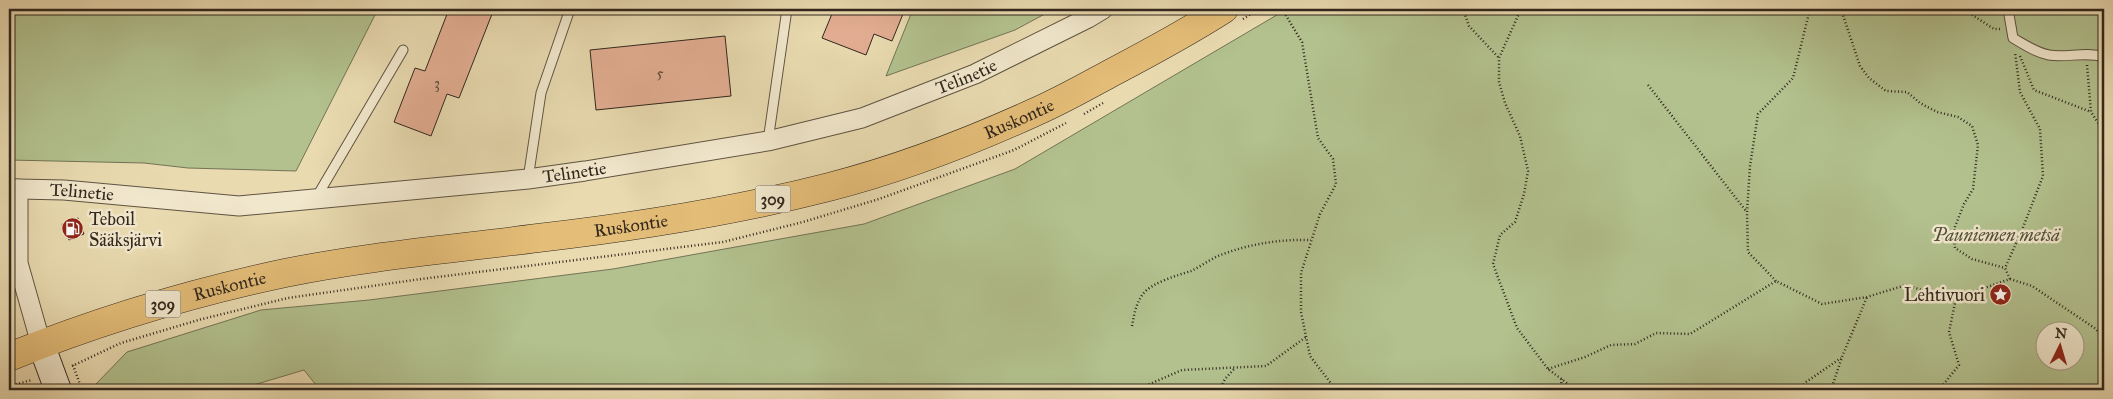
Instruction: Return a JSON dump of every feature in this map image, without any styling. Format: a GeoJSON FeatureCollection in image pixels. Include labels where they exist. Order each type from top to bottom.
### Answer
{"type":"FeatureCollection","features":[{"type":"Feature","properties":{"kind":"main road","name":"Ruskontie"},"geometry":{"type":"LineString","coordinates":[[9,356],[106,321],[194,295],[287,273],[424,251],[541,238],[646,223],[758,203],[826,188],[890,170],[1035,113],[1188,32],[1224,9]]}},
{"type":"Feature","properties":{"kind":"street","name":"Telinetie"},"geometry":{"type":"LineString","coordinates":[[13,189],[64,190],[239,206],[528,179],[768,141],[862,118],[976,74],[1103,9]]}},
{"type":"Feature","properties":{"kind":"street"},"geometry":{"type":"LineString","coordinates":[[13,189],[18,263],[41,344],[58,390]]}},
{"type":"Feature","properties":{"kind":"lane"},"geometry":{"type":"LineString","coordinates":[[528,179],[540,93],[570,9]]}},
{"type":"Feature","properties":{"kind":"lane"},"geometry":{"type":"LineString","coordinates":[[768,141],[787,9]]}},
{"type":"Feature","properties":{"kind":"lane"},"geometry":{"type":"LineString","coordinates":[[2008,9],[2012,34],[2033,50],[2051,55],[2086,53],[2104,56]]}},
{"type":"Feature","properties":{"kind":"lane"},"geometry":{"type":"LineString","coordinates":[[316,198],[403,50]]}},
{"type":"Feature","properties":{"kind":"path"},"geometry":{"type":"LineString","coordinates":[[1282,9],[1302,42],[1318,138],[1333,159],[1336,184],[1320,214],[1301,273],[1301,312],[1310,356],[1336,390]]}},
{"type":"Feature","properties":{"kind":"path"},"geometry":{"type":"LineString","coordinates":[[1463,9],[1469,26],[1499,58]]}},
{"type":"Feature","properties":{"kind":"path"},"geometry":{"type":"LineString","coordinates":[[1521,9],[1499,58],[1499,82],[1505,103],[1520,136],[1528,172],[1524,194],[1515,222],[1500,235],[1493,264],[1517,328],[1548,369],[1576,390]]}},
{"type":"Feature","properties":{"kind":"path"},"geometry":{"type":"LineString","coordinates":[[1810,9],[1794,78],[1758,114],[1750,166],[1747,212],[1748,252],[1776,281],[1822,304],[1868,297],[1906,285],[1956,298],[2010,279],[2032,286],[2096,329],[2104,341]]}},
{"type":"Feature","properties":{"kind":"path"},"geometry":{"type":"LineString","coordinates":[[1841,9],[1860,66],[1869,78],[1886,91],[1907,92],[1920,103],[1937,112],[1958,118],[1972,126],[1978,145],[1973,189],[1964,204],[1954,228],[1955,248],[1972,258],[2005,268]]}},
{"type":"Feature","properties":{"kind":"path"},"geometry":{"type":"LineString","coordinates":[[1963,9],[1994,29],[2012,34]]}},
{"type":"Feature","properties":{"kind":"path"},"geometry":{"type":"LineString","coordinates":[[2010,279],[2005,268],[2022,230],[2042,176],[2040,129],[2020,92],[2012,34]]}},
{"type":"Feature","properties":{"kind":"path"},"geometry":{"type":"LineString","coordinates":[[2012,34],[2034,90],[2091,112]]}},
{"type":"Feature","properties":{"kind":"path"},"geometry":{"type":"LineString","coordinates":[[2086,53],[2091,112],[2104,132]]}},
{"type":"Feature","properties":{"kind":"path"},"geometry":{"type":"LineString","coordinates":[[1648,85],[1747,212]]}},
{"type":"Feature","properties":{"kind":"path"},"geometry":{"type":"LineString","coordinates":[[1132,326],[1134,311],[1144,292],[1170,278],[1193,270],[1218,256],[1255,245],[1284,240],[1311,241]]}},
{"type":"Feature","properties":{"kind":"path"},"geometry":{"type":"LineString","coordinates":[[1548,369],[1585,358],[1611,345],[1635,344],[1656,333],[1690,334],[1776,281]]}},
{"type":"Feature","properties":{"kind":"path"},"geometry":{"type":"LineString","coordinates":[[1831,390],[1842,357],[1868,297]]}},
{"type":"Feature","properties":{"kind":"path"},"geometry":{"type":"LineString","coordinates":[[1939,390],[1959,365],[1949,332],[1956,298]]}},
{"type":"Feature","properties":{"kind":"path"},"geometry":{"type":"LineString","coordinates":[[1136,390],[1182,370],[1266,366],[1306,337]]}},
{"type":"Feature","properties":{"kind":"path"},"geometry":{"type":"LineString","coordinates":[[1799,390],[1806,382],[1842,357]]}},
{"type":"Feature","properties":{"kind":"path"},"geometry":{"type":"LineString","coordinates":[[73,365],[82,390]]}},
{"type":"Feature","properties":{"kind":"path"},"geometry":{"type":"LineString","coordinates":[[1219,390],[1225,379],[1236,367]]}},
{"type":"Feature","properties":{"kind":"path"},"geometry":{"type":"LineString","coordinates":[[1560,390],[1562,379]]}},
{"type":"Feature","properties":{"kind":"green space"},"geometry":{"type":"Polygon","coordinates":[[[9,9],[378,9],[296,171],[188,168],[144,163],[9,160],[9,9]]]}},
{"type":"Feature","properties":{"kind":"green space"},"geometry":{"type":"Polygon","coordinates":[[[913,9],[1054,9],[1015,30],[886,76],[913,9]]]}},
{"type":"Feature","properties":{"kind":"green space","name":"Pauniemen metsä"},"geometry":{"type":"Polygon","coordinates":[[[1287,9],[2104,9],[2104,390],[320,390],[304,370],[237,390],[97,390],[95,385],[127,352],[261,310],[369,300],[613,269],[864,224],[1015,169],[1287,9]]]}},
{"type":"Feature","properties":{"kind":"building"},"geometry":{"type":"Polygon","coordinates":[[[449,9],[494,9],[459,98],[447,94],[431,136],[394,122],[415,68],[425,71],[449,9]]]}},
{"type":"Feature","properties":{"kind":"building"},"geometry":{"type":"Polygon","coordinates":[[[834,9],[905,9],[892,41],[874,34],[866,55],[822,38],[834,9]]]}},
{"type":"Feature","properties":{"kind":"building"},"geometry":{"type":"Polygon","coordinates":[[[725,36],[731,96],[596,110],[590,50],[725,36]]]}},
{"type":"Feature","properties":{"kind":"building","name":"Teboil Sääksjärvi"},"geometry":{"type":"Polygon","coordinates":[[[78,218],[84,234],[69,240],[62,224],[78,218]]]}},
{"type":"Feature","properties":{"kind":"place","name":"Teboil Sääksjärvi"},"geometry":{"type":"Point","coordinates":[73,229]}},
{"type":"Feature","properties":{"kind":"place","name":"Lehtivuori"},"geometry":{"type":"Point","coordinates":[2001,295]}}]}
